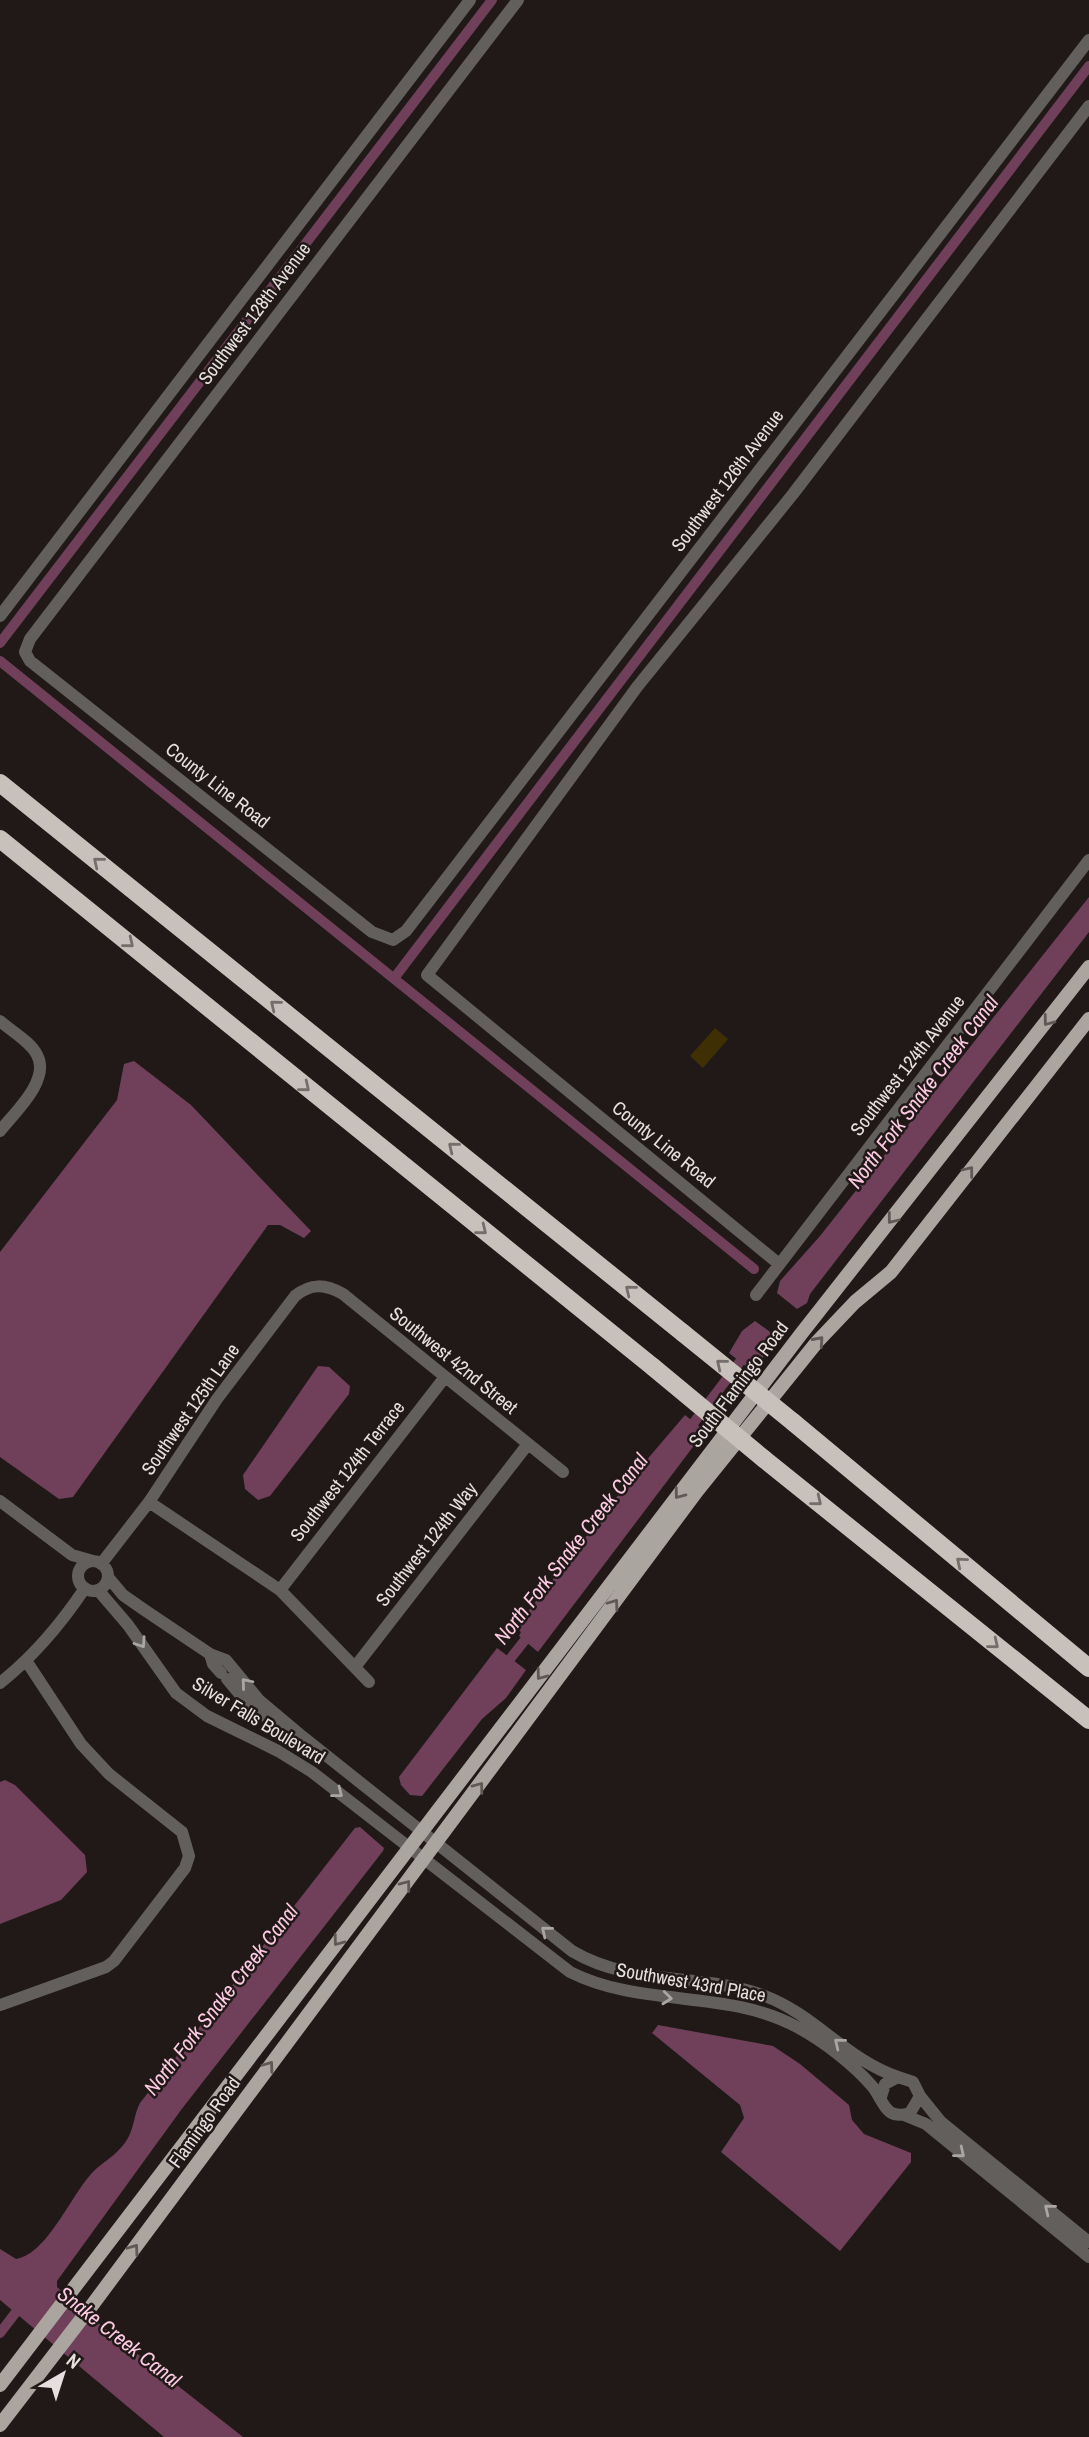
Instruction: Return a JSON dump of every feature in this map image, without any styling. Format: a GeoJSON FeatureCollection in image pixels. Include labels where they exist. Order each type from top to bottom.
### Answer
{"type":"FeatureCollection","features":[{"type":"Feature","properties":{"kind":"highway"},"geometry":{"type":"LineString","coordinates":[[0,783],[793,1422],[1089,1668]]}},
{"type":"Feature","properties":{"kind":"highway"},"geometry":{"type":"LineString","coordinates":[[0,839],[1089,1720]]}},
{"type":"Feature","properties":{"kind":"main road","name":"South Flamingo Road"},"geometry":{"type":"LineString","coordinates":[[423,1829],[793,1344],[1089,967]]}},
{"type":"Feature","properties":{"kind":"main road","name":"South Flamingo Road"},"geometry":{"type":"LineString","coordinates":[[438,1842],[697,1491],[817,1342],[891,1272],[1089,1019]]}},
{"type":"Feature","properties":{"kind":"main road","name":"Flamingo Road"},"geometry":{"type":"LineString","coordinates":[[0,2385],[423,1829]]}},
{"type":"Feature","properties":{"kind":"main road","name":"Flamingo Road"},"geometry":{"type":"LineString","coordinates":[[0,2425],[438,1842]]}},
{"type":"Feature","properties":{"kind":"street","name":"Southwest 128th Avenue"},"geometry":{"type":"LineString","coordinates":[[0,616],[470,0]]}},
{"type":"Feature","properties":{"kind":"street","name":"Southwest 128th Avenue"},"geometry":{"type":"LineString","coordinates":[[25,652],[30,639],[519,0]]}},
{"type":"Feature","properties":{"kind":"street","name":"Southwest 126th Avenue"},"geometry":{"type":"LineString","coordinates":[[393,940],[406,931],[1089,40]]}},
{"type":"Feature","properties":{"kind":"street","name":"County Line Road"},"geometry":{"type":"LineString","coordinates":[[779,1264],[427,975],[637,687],[793,494],[1089,106]]}},
{"type":"Feature","properties":{"kind":"street","name":"County Line Road"},"geometry":{"type":"LineString","coordinates":[[25,652],[30,661],[372,932],[393,940]]}},
{"type":"Feature","properties":{"kind":"street","name":"Southwest 124th Avenue"},"geometry":{"type":"LineString","coordinates":[[756,1295],[1089,860]]}},
{"type":"Feature","properties":{"kind":"street"},"geometry":{"type":"LineString","coordinates":[[0,1021],[37,1054],[40,1064],[39,1077],[31,1091],[0,1131]]}},
{"type":"Feature","properties":{"kind":"street","name":"Southwest 42nd Street"},"geometry":{"type":"LineString","coordinates":[[317,1286],[331,1287],[343,1294],[563,1472]]}},
{"type":"Feature","properties":{"kind":"street","name":"Southwest 125th Lane"},"geometry":{"type":"LineString","coordinates":[[88,1586],[82,1567],[97,1563],[149,1502],[217,1399],[295,1296],[305,1288],[317,1286]]}},
{"type":"Feature","properties":{"kind":"street","name":"Southwest 124th Terrace"},"geometry":{"type":"LineString","coordinates":[[280,1590],[445,1377]]}},
{"type":"Feature","properties":{"kind":"street","name":"Southwest 124th Way"},"geometry":{"type":"LineString","coordinates":[[355,1667],[528,1444]]}},
{"type":"Feature","properties":{"kind":"street","name":"Silver Falls Boulevard"},"geometry":{"type":"LineString","coordinates":[[0,1501],[82,1560],[97,1563],[123,1595],[210,1654],[226,1660],[259,1700],[438,1842]]}},
{"type":"Feature","properties":{"kind":"street"},"geometry":{"type":"LineString","coordinates":[[149,1502],[280,1590],[369,1682]]}},
{"type":"Feature","properties":{"kind":"street","name":"Silver Falls Boulevard"},"geometry":{"type":"LineString","coordinates":[[50,1539],[88,1586],[128,1625],[176,1693],[207,1716],[278,1751],[312,1772],[424,1860]]}},
{"type":"Feature","properties":{"kind":"street"},"geometry":{"type":"LineString","coordinates":[[0,1683],[27,1662],[66,1617],[88,1586],[108,1577]]}},
{"type":"Feature","properties":{"kind":"street","name":"Silver Falls Boulevard"},"geometry":{"type":"LineString","coordinates":[[210,1654],[213,1664],[252,1709],[303,1737]]}},
{"type":"Feature","properties":{"kind":"street"},"geometry":{"type":"LineString","coordinates":[[0,2005],[106,1967],[114,1961],[185,1868],[189,1856],[188,1844],[173,1822],[141,1802],[81,1744],[27,1662]]}},
{"type":"Feature","properties":{"kind":"street","name":"Southwest 43rd Place"},"geometry":{"type":"LineString","coordinates":[[438,1842],[553,1937],[589,1961],[629,1974],[744,1989],[793,2009],[862,2061],[898,2077]]}},
{"type":"Feature","properties":{"kind":"street","name":"Southwest 43rd Place"},"geometry":{"type":"LineString","coordinates":[[424,1860],[552,1961],[587,1981],[642,1996],[742,2008],[774,2016],[799,2028],[865,2078],[881,2097]]}},
{"type":"Feature","properties":{"kind":"street"},"geometry":{"type":"LineString","coordinates":[[742,2008],[744,1989]]}},
{"type":"Feature","properties":{"kind":"street"},"geometry":{"type":"LineString","coordinates":[[1089,2242],[941,2122],[920,2096],[913,2082],[898,2077],[886,2084],[881,2097],[888,2111],[926,2124],[1089,2257]]}},
{"type":"Feature","properties":{"kind":"street"},"geometry":{"type":"LineString","coordinates":[[904,2115],[915,2108],[920,2096]]}},
{"type":"Feature","properties":{"kind":"shaded area"},"geometry":{"type":"Polygon","coordinates":[[[715,1028],[728,1039],[703,1068],[690,1056],[715,1028]]]}},
{"type":"Feature","properties":{"kind":"water"},"geometry":{"type":"Polygon","coordinates":[[[1089,897],[1089,932],[810,1294],[807,1303],[797,1309],[777,1293],[780,1281],[820,1236],[1089,897]]]}},
{"type":"Feature","properties":{"kind":"water"},"geometry":{"type":"Polygon","coordinates":[[[134,1061],[191,1105],[311,1231],[304,1238],[280,1225],[268,1225],[73,1497],[59,1499],[0,1457],[0,1252],[117,1100],[124,1064],[134,1061]]]}},
{"type":"Feature","properties":{"kind":"water"},"geometry":{"type":"Polygon","coordinates":[[[755,1321],[777,1337],[753,1372],[729,1353],[742,1331],[755,1321]]]}},
{"type":"Feature","properties":{"kind":"water"},"geometry":{"type":"Polygon","coordinates":[[[318,1366],[329,1367],[350,1386],[349,1394],[270,1496],[258,1500],[245,1489],[243,1475],[318,1366]]]}},
{"type":"Feature","properties":{"kind":"water"},"geometry":{"type":"Polygon","coordinates":[[[685,1415],[705,1431],[538,1652],[519,1636],[521,1632],[516,1627],[633,1476],[685,1415]]]}},
{"type":"Feature","properties":{"kind":"water"},"geometry":{"type":"Polygon","coordinates":[[[497,1648],[526,1670],[506,1698],[482,1719],[422,1796],[410,1795],[401,1785],[399,1777],[497,1648]]]}},
{"type":"Feature","properties":{"kind":"water"},"geometry":{"type":"Polygon","coordinates":[[[5,1780],[15,1785],[85,1855],[87,1872],[61,1900],[0,1924],[0,1782],[5,1780]]]}},
{"type":"Feature","properties":{"kind":"water"},"geometry":{"type":"Polygon","coordinates":[[[360,1827],[384,1848],[383,1851],[181,2110],[57,2281],[57,2287],[98,2323],[243,2437],[164,2437],[0,2300],[0,2249],[16,2259],[28,2254],[50,2233],[88,2178],[125,2143],[140,2103],[355,1828],[360,1827]]]}},
{"type":"Feature","properties":{"kind":"water"},"geometry":{"type":"Polygon","coordinates":[[[658,2025],[773,2046],[800,2064],[849,2105],[852,2120],[864,2134],[911,2153],[911,2162],[840,2251],[721,2152],[744,2118],[740,2105],[652,2033],[658,2025]]]}},
{"type":"Feature","properties":{"kind":"waterway"},"geometry":{"type":"LineString","coordinates":[[0,643],[492,0]]}},
{"type":"Feature","properties":{"kind":"waterway"},"geometry":{"type":"LineString","coordinates":[[395,977],[1089,66]]}},
{"type":"Feature","properties":{"kind":"waterway"},"geometry":{"type":"LineString","coordinates":[[0,661],[754,1269]]}},
{"type":"Feature","properties":{"kind":"waterway","name":"North Fork Snake Creek Canal"},"geometry":{"type":"LineString","coordinates":[[686,1433],[748,1351]]}},
{"type":"Feature","properties":{"kind":"waterway","name":"North Fork Snake Creek Canal"},"geometry":{"type":"LineString","coordinates":[[503,1668],[532,1631]]}},
{"type":"Feature","properties":{"kind":"waterway"},"geometry":{"type":"LineString","coordinates":[[0,2333],[23,2303]]}},
{"type":"Feature","properties":{"kind":"water label","name":"Snake Creek Canal"},"geometry":{"type":"Point","coordinates":[119,2337]}}]}
